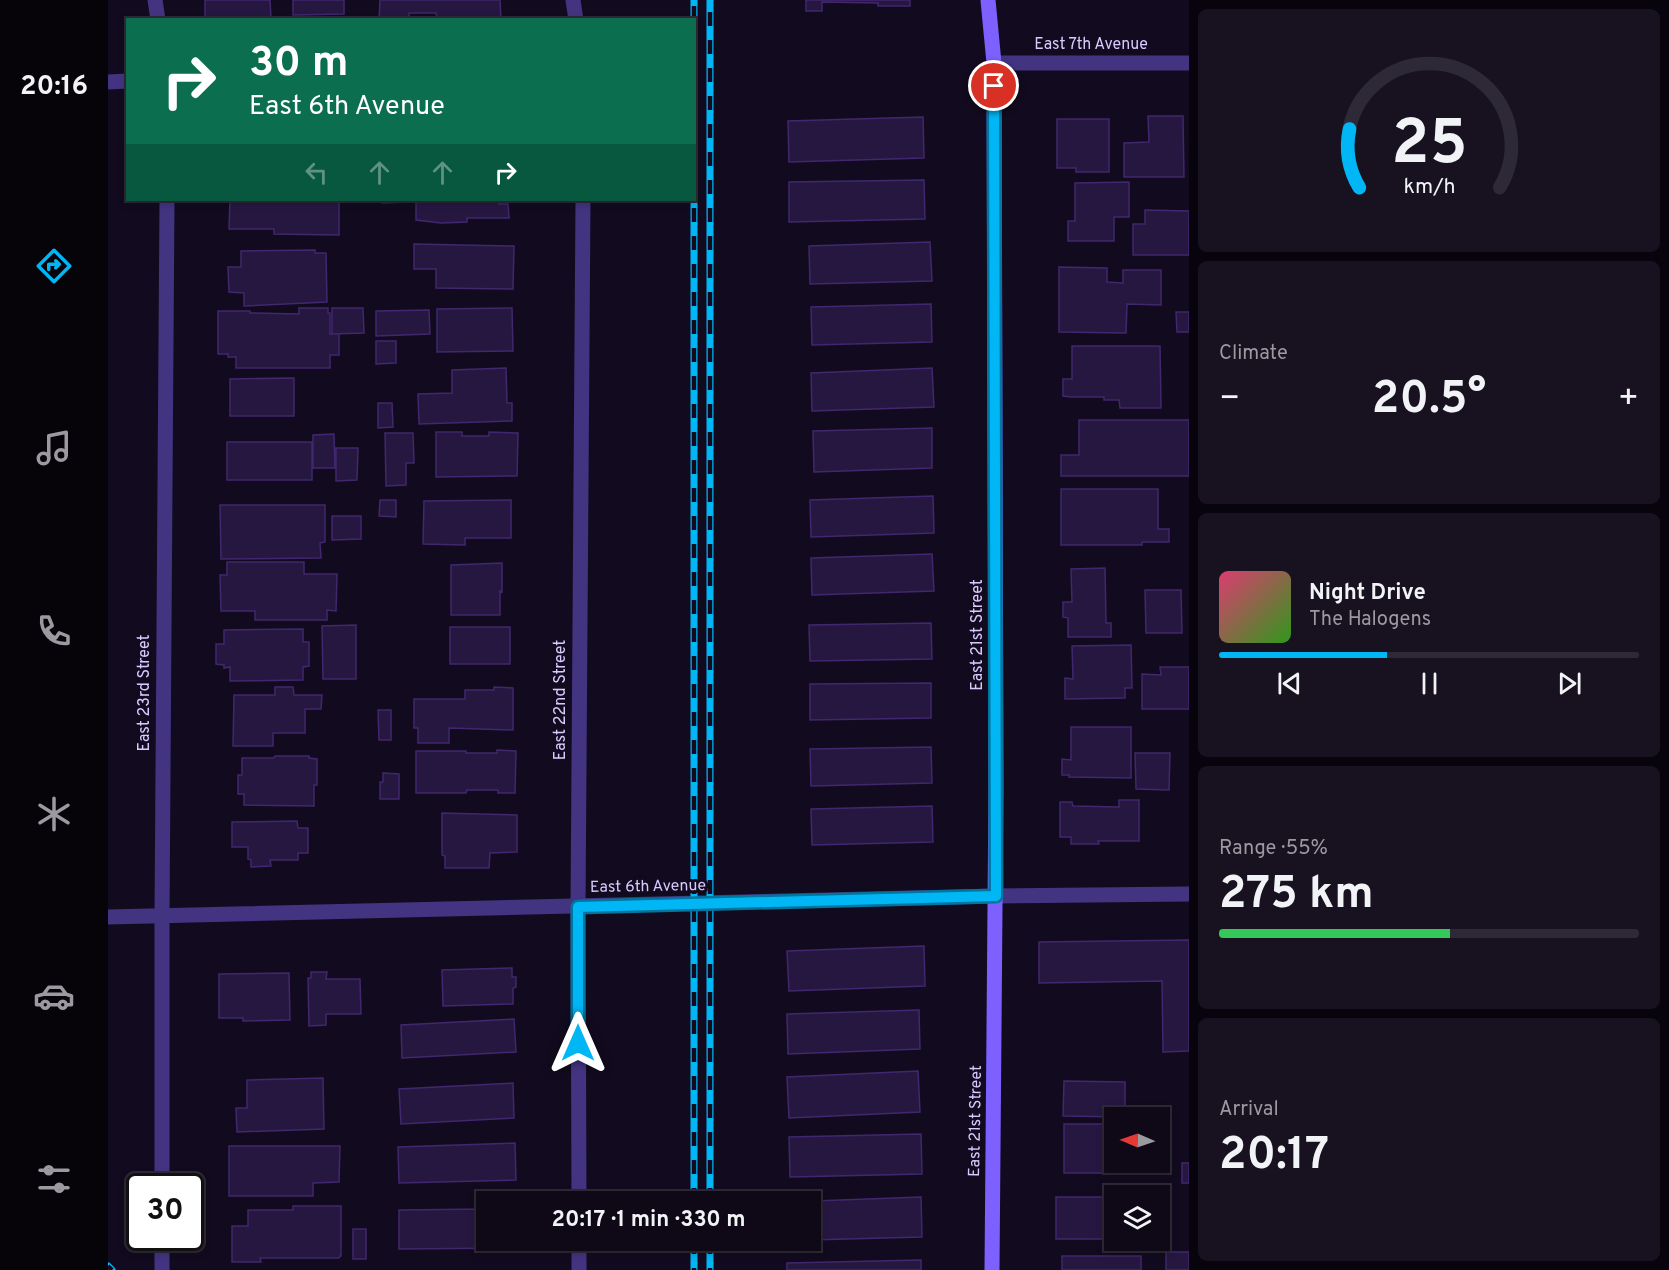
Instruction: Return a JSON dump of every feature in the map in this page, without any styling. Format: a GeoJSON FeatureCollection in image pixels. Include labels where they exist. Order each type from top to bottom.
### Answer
{"type":"FeatureCollection","features":[{"type":"Feature","properties":{"kind":"main road","name":"East 21st Street"},"geometry":{"type":"LineString","coordinates":[[988,0],[994,63],[996,896],[992,1270]]}},
{"type":"Feature","properties":{"kind":"street"},"geometry":{"type":"LineString","coordinates":[[155,0],[158,18]]}},
{"type":"Feature","properties":{"kind":"street"},"geometry":{"type":"LineString","coordinates":[[573,0],[576,18]]}},
{"type":"Feature","properties":{"kind":"street","name":"East 7th Avenue"},"geometry":{"type":"LineString","coordinates":[[994,63],[1189,63]]}},
{"type":"Feature","properties":{"kind":"street"},"geometry":{"type":"LineString","coordinates":[[108,82],[126,81]]}},
{"type":"Feature","properties":{"kind":"street","name":"East 23rd Street"},"geometry":{"type":"LineString","coordinates":[[162,1173],[167,201]]}},
{"type":"Feature","properties":{"kind":"street","name":"East 22nd Street"},"geometry":{"type":"LineString","coordinates":[[579,1191],[578,907],[583,201]]}},
{"type":"Feature","properties":{"kind":"street","name":"East 6th Avenue"},"geometry":{"type":"LineString","coordinates":[[108,917],[996,896],[1189,894]]}},
{"type":"Feature","properties":{"kind":"street"},"geometry":{"type":"LineString","coordinates":[[162,1251],[162,1270]]}},
{"type":"Feature","properties":{"kind":"street"},"geometry":{"type":"LineString","coordinates":[[579,1251],[579,1270]]}},
{"type":"Feature","properties":{"kind":"building"},"geometry":{"type":"Polygon","coordinates":[[[205,0],[270,0],[271,18],[205,18],[205,0]]]}},
{"type":"Feature","properties":{"kind":"building"},"geometry":{"type":"Polygon","coordinates":[[[293,0],[344,0],[344,14],[293,15],[293,0]]]}},
{"type":"Feature","properties":{"kind":"building"},"geometry":{"type":"Polygon","coordinates":[[[380,0],[500,0],[501,18],[437,18],[436,13],[409,13],[409,18],[379,18],[380,0]]]}},
{"type":"Feature","properties":{"kind":"building"},"geometry":{"type":"Polygon","coordinates":[[[806,0],[910,0],[910,6],[822,2],[822,11],[806,11],[806,0]]]}},
{"type":"Feature","properties":{"kind":"building"},"geometry":{"type":"Polygon","coordinates":[[[1148,116],[1183,116],[1184,177],[1124,177],[1124,143],[1149,142],[1148,116]]]}},
{"type":"Feature","properties":{"kind":"building"},"geometry":{"type":"Polygon","coordinates":[[[923,117],[924,158],[789,162],[788,121],[923,117]]]}},
{"type":"Feature","properties":{"kind":"building"},"geometry":{"type":"Polygon","coordinates":[[[1057,119],[1109,119],[1109,172],[1076,172],[1076,168],[1057,168],[1057,119]]]}},
{"type":"Feature","properties":{"kind":"building"},"geometry":{"type":"Polygon","coordinates":[[[924,180],[925,219],[789,222],[789,182],[924,180]]]}},
{"type":"Feature","properties":{"kind":"building"},"geometry":{"type":"Polygon","coordinates":[[[1129,182],[1129,217],[1114,217],[1114,241],[1068,241],[1068,221],[1075,221],[1075,183],[1129,182]]]}},
{"type":"Feature","properties":{"kind":"building"},"geometry":{"type":"Polygon","coordinates":[[[230,201],[339,201],[339,235],[274,234],[274,229],[229,229],[230,201]]]}},
{"type":"Feature","properties":{"kind":"building"},"geometry":{"type":"Polygon","coordinates":[[[383,201],[405,201],[405,202],[383,203],[383,201]]]}},
{"type":"Feature","properties":{"kind":"building"},"geometry":{"type":"Polygon","coordinates":[[[416,201],[499,201],[499,204],[508,204],[509,218],[467,218],[467,222],[441,223],[416,220],[416,201]]]}},
{"type":"Feature","properties":{"kind":"building"},"geometry":{"type":"Polygon","coordinates":[[[1145,210],[1189,211],[1189,255],[1133,255],[1133,224],[1145,224],[1145,210]]]}},
{"type":"Feature","properties":{"kind":"building"},"geometry":{"type":"Polygon","coordinates":[[[930,242],[932,281],[810,284],[809,246],[930,242]]]}},
{"type":"Feature","properties":{"kind":"building"},"geometry":{"type":"Polygon","coordinates":[[[414,244],[514,246],[513,289],[436,288],[436,269],[414,269],[414,244]]]}},
{"type":"Feature","properties":{"kind":"building"},"geometry":{"type":"Polygon","coordinates":[[[315,250],[315,253],[326,253],[327,302],[244,306],[244,293],[229,292],[228,267],[241,267],[241,251],[315,250]]]}},
{"type":"Feature","properties":{"kind":"building"},"geometry":{"type":"Polygon","coordinates":[[[1059,267],[1107,268],[1107,282],[1123,283],[1123,270],[1161,270],[1161,305],[1127,304],[1126,333],[1059,332],[1059,267]]]}},
{"type":"Feature","properties":{"kind":"building"},"geometry":{"type":"Polygon","coordinates":[[[931,304],[932,342],[812,345],[811,307],[931,304]]]}},
{"type":"Feature","properties":{"kind":"building"},"geometry":{"type":"Polygon","coordinates":[[[299,308],[328,308],[330,334],[339,334],[339,355],[330,355],[330,368],[236,368],[236,357],[218,354],[218,311],[299,314],[299,308]]]}},
{"type":"Feature","properties":{"kind":"building"},"geometry":{"type":"Polygon","coordinates":[[[332,308],[363,308],[364,333],[332,334],[332,308]]]}},
{"type":"Feature","properties":{"kind":"building"},"geometry":{"type":"Polygon","coordinates":[[[512,308],[513,351],[437,352],[437,309],[512,308]]]}},
{"type":"Feature","properties":{"kind":"building"},"geometry":{"type":"Polygon","coordinates":[[[429,310],[430,334],[376,336],[376,311],[429,310]]]}},
{"type":"Feature","properties":{"kind":"building"},"geometry":{"type":"Polygon","coordinates":[[[1176,312],[1189,312],[1189,332],[1177,332],[1176,312]]]}},
{"type":"Feature","properties":{"kind":"building"},"geometry":{"type":"Polygon","coordinates":[[[376,341],[396,341],[396,363],[376,364],[376,341]]]}},
{"type":"Feature","properties":{"kind":"building"},"geometry":{"type":"Polygon","coordinates":[[[1072,346],[1160,346],[1161,408],[1120,408],[1119,400],[1104,400],[1104,397],[1063,396],[1063,379],[1072,379],[1072,346]]]}},
{"type":"Feature","properties":{"kind":"building"},"geometry":{"type":"Polygon","coordinates":[[[506,368],[507,403],[512,403],[512,421],[419,424],[418,394],[452,393],[452,370],[506,368]]]}},
{"type":"Feature","properties":{"kind":"building"},"geometry":{"type":"Polygon","coordinates":[[[932,368],[934,407],[812,411],[811,373],[932,368]]]}},
{"type":"Feature","properties":{"kind":"building"},"geometry":{"type":"Polygon","coordinates":[[[294,378],[294,416],[230,416],[230,379],[294,378]]]}},
{"type":"Feature","properties":{"kind":"building"},"geometry":{"type":"Polygon","coordinates":[[[378,403],[392,403],[393,427],[378,428],[378,403]]]}},
{"type":"Feature","properties":{"kind":"building"},"geometry":{"type":"Polygon","coordinates":[[[1079,420],[1189,420],[1189,476],[1061,476],[1061,455],[1079,455],[1079,420]]]}},
{"type":"Feature","properties":{"kind":"building"},"geometry":{"type":"Polygon","coordinates":[[[932,428],[932,468],[814,472],[813,431],[932,428]]]}},
{"type":"Feature","properties":{"kind":"building"},"geometry":{"type":"Polygon","coordinates":[[[436,432],[462,432],[462,436],[489,436],[489,432],[518,433],[517,476],[436,477],[436,432]]]}},
{"type":"Feature","properties":{"kind":"building"},"geometry":{"type":"Polygon","coordinates":[[[385,433],[413,433],[414,463],[406,463],[406,485],[386,486],[385,433]]]}},
{"type":"Feature","properties":{"kind":"building"},"geometry":{"type":"Polygon","coordinates":[[[334,434],[335,468],[313,468],[313,435],[334,434]]]}},
{"type":"Feature","properties":{"kind":"building"},"geometry":{"type":"Polygon","coordinates":[[[227,442],[312,442],[312,480],[227,480],[227,442]]]}},
{"type":"Feature","properties":{"kind":"building"},"geometry":{"type":"Polygon","coordinates":[[[336,448],[358,448],[357,480],[336,481],[336,448]]]}},
{"type":"Feature","properties":{"kind":"building"},"geometry":{"type":"Polygon","coordinates":[[[1061,489],[1158,489],[1158,529],[1169,529],[1169,542],[1142,542],[1142,545],[1061,545],[1061,489]]]}},
{"type":"Feature","properties":{"kind":"building"},"geometry":{"type":"Polygon","coordinates":[[[933,496],[934,533],[811,537],[810,500],[933,496]]]}},
{"type":"Feature","properties":{"kind":"building"},"geometry":{"type":"Polygon","coordinates":[[[380,500],[396,500],[396,517],[379,516],[380,500]]]}},
{"type":"Feature","properties":{"kind":"building"},"geometry":{"type":"Polygon","coordinates":[[[511,500],[511,538],[465,538],[465,545],[423,544],[424,501],[511,500]]]}},
{"type":"Feature","properties":{"kind":"building"},"geometry":{"type":"Polygon","coordinates":[[[220,505],[325,505],[325,542],[320,543],[321,558],[221,559],[220,505]]]}},
{"type":"Feature","properties":{"kind":"building"},"geometry":{"type":"Polygon","coordinates":[[[332,516],[361,516],[361,539],[332,540],[332,516]]]}},
{"type":"Feature","properties":{"kind":"building"},"geometry":{"type":"Polygon","coordinates":[[[932,554],[934,591],[812,595],[811,558],[932,554]]]}},
{"type":"Feature","properties":{"kind":"building"},"geometry":{"type":"Polygon","coordinates":[[[227,562],[304,562],[304,574],[337,574],[336,611],[327,610],[327,620],[255,620],[255,611],[221,611],[220,575],[227,575],[227,562]]]}},
{"type":"Feature","properties":{"kind":"building"},"geometry":{"type":"Polygon","coordinates":[[[502,563],[500,615],[451,615],[451,565],[502,563]]]}},
{"type":"Feature","properties":{"kind":"building"},"geometry":{"type":"Polygon","coordinates":[[[1105,568],[1106,623],[1111,623],[1111,637],[1068,637],[1068,618],[1063,617],[1063,602],[1072,602],[1071,569],[1105,568]]]}},
{"type":"Feature","properties":{"kind":"building"},"geometry":{"type":"Polygon","coordinates":[[[1145,590],[1181,590],[1182,633],[1146,633],[1145,590]]]}},
{"type":"Feature","properties":{"kind":"building"},"geometry":{"type":"Polygon","coordinates":[[[931,623],[932,659],[810,661],[809,625],[931,623]]]}},
{"type":"Feature","properties":{"kind":"building"},"geometry":{"type":"Polygon","coordinates":[[[356,625],[356,679],[323,679],[322,626],[356,625]]]}},
{"type":"Feature","properties":{"kind":"building"},"geometry":{"type":"Polygon","coordinates":[[[450,627],[510,627],[510,664],[450,664],[450,627]]]}},
{"type":"Feature","properties":{"kind":"building"},"geometry":{"type":"Polygon","coordinates":[[[303,629],[303,642],[309,642],[309,666],[303,667],[303,680],[230,681],[230,667],[224,668],[224,665],[216,664],[216,644],[224,644],[224,630],[303,629]]]}},
{"type":"Feature","properties":{"kind":"building"},"geometry":{"type":"Polygon","coordinates":[[[1131,645],[1132,688],[1125,688],[1125,698],[1065,699],[1065,678],[1073,679],[1072,646],[1131,645]]]}},
{"type":"Feature","properties":{"kind":"building"},"geometry":{"type":"Polygon","coordinates":[[[1160,667],[1189,667],[1189,709],[1142,709],[1142,674],[1161,675],[1160,667]]]}},
{"type":"Feature","properties":{"kind":"building"},"geometry":{"type":"Polygon","coordinates":[[[931,683],[931,718],[810,720],[810,684],[931,683]]]}},
{"type":"Feature","properties":{"kind":"building"},"geometry":{"type":"Polygon","coordinates":[[[275,687],[293,687],[294,695],[322,695],[321,709],[305,709],[305,733],[273,733],[273,746],[233,746],[234,695],[275,695],[275,687]]]}},
{"type":"Feature","properties":{"kind":"building"},"geometry":{"type":"Polygon","coordinates":[[[494,687],[513,688],[513,730],[449,728],[449,743],[418,743],[418,728],[414,728],[414,699],[465,699],[465,690],[494,690],[494,687]]]}},
{"type":"Feature","properties":{"kind":"building"},"geometry":{"type":"Polygon","coordinates":[[[378,710],[391,710],[391,740],[379,740],[378,710]]]}},
{"type":"Feature","properties":{"kind":"building"},"geometry":{"type":"Polygon","coordinates":[[[1071,727],[1131,727],[1131,778],[1062,775],[1062,759],[1071,760],[1071,727]]]}},
{"type":"Feature","properties":{"kind":"building"},"geometry":{"type":"Polygon","coordinates":[[[931,747],[932,783],[811,786],[810,749],[931,747]]]}},
{"type":"Feature","properties":{"kind":"building"},"geometry":{"type":"Polygon","coordinates":[[[497,750],[516,751],[515,793],[498,793],[498,790],[467,790],[466,793],[416,793],[416,751],[497,753],[497,750]]]}},
{"type":"Feature","properties":{"kind":"building"},"geometry":{"type":"Polygon","coordinates":[[[1135,753],[1170,753],[1169,790],[1136,789],[1135,753]]]}},
{"type":"Feature","properties":{"kind":"building"},"geometry":{"type":"Polygon","coordinates":[[[275,756],[309,756],[309,758],[317,759],[314,806],[244,805],[244,794],[238,794],[238,775],[242,775],[242,758],[274,758],[275,756]]]}},
{"type":"Feature","properties":{"kind":"building"},"geometry":{"type":"Polygon","coordinates":[[[383,773],[399,774],[399,799],[380,799],[380,782],[383,782],[383,773]]]}},
{"type":"Feature","properties":{"kind":"building"},"geometry":{"type":"Polygon","coordinates":[[[1119,800],[1139,800],[1139,841],[1098,841],[1099,844],[1071,844],[1071,837],[1060,837],[1060,802],[1072,802],[1073,806],[1119,807],[1119,800]]]}},
{"type":"Feature","properties":{"kind":"building"},"geometry":{"type":"Polygon","coordinates":[[[932,806],[933,842],[812,845],[811,809],[932,806]]]}},
{"type":"Feature","properties":{"kind":"building"},"geometry":{"type":"Polygon","coordinates":[[[442,813],[517,815],[517,852],[490,853],[489,868],[445,868],[445,856],[442,855],[442,813]]]}},
{"type":"Feature","properties":{"kind":"building"},"geometry":{"type":"Polygon","coordinates":[[[297,821],[298,828],[308,828],[308,853],[298,853],[298,860],[270,860],[271,866],[251,867],[248,847],[232,847],[232,822],[297,821]]]}},
{"type":"Feature","properties":{"kind":"building"},"geometry":{"type":"Polygon","coordinates":[[[1189,940],[1189,1051],[1163,1052],[1162,981],[1039,983],[1039,942],[1189,940]]]}},
{"type":"Feature","properties":{"kind":"building"},"geometry":{"type":"Polygon","coordinates":[[[924,946],[925,986],[789,991],[787,951],[924,946]]]}},
{"type":"Feature","properties":{"kind":"building"},"geometry":{"type":"Polygon","coordinates":[[[512,968],[512,977],[516,977],[513,1004],[443,1006],[442,970],[512,968]]]}},
{"type":"Feature","properties":{"kind":"building"},"geometry":{"type":"Polygon","coordinates":[[[311,972],[327,972],[326,979],[360,979],[361,1014],[326,1014],[326,1025],[309,1026],[308,978],[311,978],[311,972]]]}},
{"type":"Feature","properties":{"kind":"building"},"geometry":{"type":"Polygon","coordinates":[[[289,973],[290,1020],[243,1021],[243,1018],[219,1018],[219,974],[289,973]]]}},
{"type":"Feature","properties":{"kind":"building"},"geometry":{"type":"Polygon","coordinates":[[[919,1010],[920,1049],[788,1054],[787,1014],[919,1010]]]}},
{"type":"Feature","properties":{"kind":"building"},"geometry":{"type":"Polygon","coordinates":[[[514,1019],[516,1052],[402,1058],[401,1025],[514,1019]]]}},
{"type":"Feature","properties":{"kind":"building"},"geometry":{"type":"Polygon","coordinates":[[[918,1071],[920,1112],[789,1118],[787,1077],[918,1071]]]}},
{"type":"Feature","properties":{"kind":"building"},"geometry":{"type":"Polygon","coordinates":[[[323,1078],[324,1129],[237,1132],[236,1108],[247,1108],[247,1080],[323,1078]]]}},
{"type":"Feature","properties":{"kind":"building"},"geometry":{"type":"Polygon","coordinates":[[[1064,1081],[1125,1082],[1125,1107],[1104,1107],[1104,1117],[1063,1116],[1064,1081]]]}},
{"type":"Feature","properties":{"kind":"building"},"geometry":{"type":"Polygon","coordinates":[[[513,1083],[514,1118],[401,1124],[399,1089],[513,1083]]]}},
{"type":"Feature","properties":{"kind":"building"},"geometry":{"type":"Polygon","coordinates":[[[1064,1124],[1104,1124],[1104,1173],[1064,1173],[1064,1124]]]}},
{"type":"Feature","properties":{"kind":"building"},"geometry":{"type":"Polygon","coordinates":[[[921,1134],[922,1174],[790,1177],[789,1137],[921,1134]]]}},
{"type":"Feature","properties":{"kind":"building"},"geometry":{"type":"Polygon","coordinates":[[[515,1143],[516,1180],[399,1183],[398,1147],[515,1143]]]}},
{"type":"Feature","properties":{"kind":"building"},"geometry":{"type":"Polygon","coordinates":[[[229,1146],[340,1146],[339,1182],[313,1183],[313,1196],[229,1196],[229,1146]]]}},
{"type":"Feature","properties":{"kind":"building"},"geometry":{"type":"Polygon","coordinates":[[[1182,1163],[1189,1163],[1189,1183],[1182,1183],[1182,1163]]]}},
{"type":"Feature","properties":{"kind":"building"},"geometry":{"type":"Polygon","coordinates":[[[921,1197],[922,1237],[821,1240],[821,1201],[921,1197]]]}},
{"type":"Feature","properties":{"kind":"building"},"geometry":{"type":"Polygon","coordinates":[[[1056,1197],[1104,1197],[1104,1239],[1056,1239],[1056,1197]]]}},
{"type":"Feature","properties":{"kind":"building"},"geometry":{"type":"Polygon","coordinates":[[[293,1206],[341,1206],[341,1256],[339,1258],[260,1258],[261,1262],[232,1262],[232,1226],[248,1226],[248,1210],[293,1210],[293,1206]]]}},
{"type":"Feature","properties":{"kind":"building"},"geometry":{"type":"Polygon","coordinates":[[[476,1209],[476,1248],[399,1249],[399,1210],[476,1209]]]}},
{"type":"Feature","properties":{"kind":"building"},"geometry":{"type":"Polygon","coordinates":[[[353,1229],[366,1229],[366,1259],[353,1259],[353,1229]]]}},
{"type":"Feature","properties":{"kind":"building"},"geometry":{"type":"Polygon","coordinates":[[[1166,1252],[1189,1252],[1189,1270],[1166,1270],[1166,1252]]]}},
{"type":"Feature","properties":{"kind":"building"},"geometry":{"type":"Polygon","coordinates":[[[1062,1256],[1141,1256],[1141,1270],[1062,1270],[1062,1256]]]}},
{"type":"Feature","properties":{"kind":"building"},"geometry":{"type":"Polygon","coordinates":[[[921,1260],[921,1270],[787,1270],[787,1263],[921,1260]]]}},
{"type":"Feature","properties":{"kind":"railway"},"geometry":{"type":"LineString","coordinates":[[694,0],[694,18]]}},
{"type":"Feature","properties":{"kind":"railway"},"geometry":{"type":"LineString","coordinates":[[710,0],[710,1191]]}},
{"type":"Feature","properties":{"kind":"railway"},"geometry":{"type":"LineString","coordinates":[[694,201],[694,1191]]}},
{"type":"Feature","properties":{"kind":"railway"},"geometry":{"type":"LineString","coordinates":[[694,1251],[694,1270]]}},
{"type":"Feature","properties":{"kind":"railway"},"geometry":{"type":"LineString","coordinates":[[710,1251],[710,1270]]}},
{"type":"Feature","properties":{"kind":"railway"},"geometry":{"type":"LineString","coordinates":[[108,1266],[112,1270]]}},
{"type":"Feature","properties":{"kind":"route"},"geometry":{"type":"LineString","coordinates":[[578,1043],[578,907],[996,896],[994,86]]}}]}
